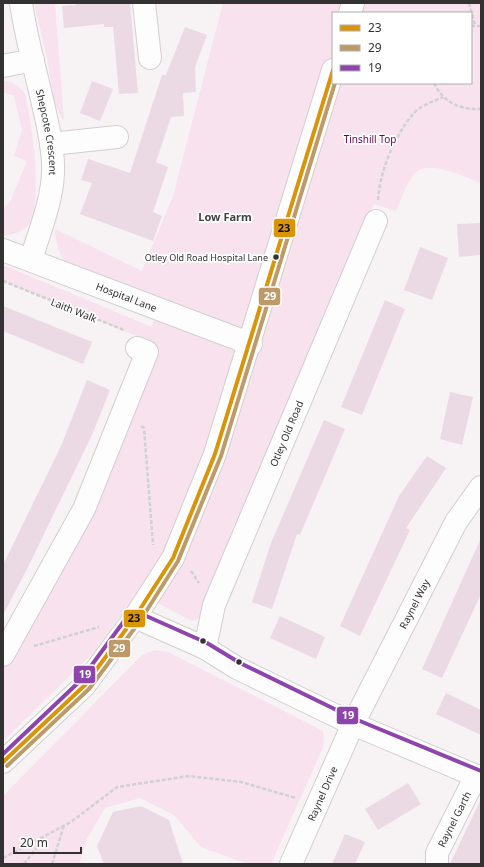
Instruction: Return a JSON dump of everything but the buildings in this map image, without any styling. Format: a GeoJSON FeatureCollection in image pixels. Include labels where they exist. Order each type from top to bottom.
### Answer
{"type":"FeatureCollection","features":[{"type":"Feature","properties":{"kind":"street","name":"Shepcote Crescent"},"geometry":{"type":"LineString","coordinates":[[21,3],[24,26],[43,100],[51,144],[54,172],[51,191],[31,260]]}},
{"type":"Feature","properties":{"kind":"street"},"geometry":{"type":"LineString","coordinates":[[144,3],[150,58]]}},
{"type":"Feature","properties":{"kind":"street"},"geometry":{"type":"LineString","coordinates":[[3,66],[33,60]]}},
{"type":"Feature","properties":{"kind":"street"},"geometry":{"type":"LineString","coordinates":[[3,762],[85,685],[135,617],[173,558],[216,454],[251,344],[332,73]]}},
{"type":"Feature","properties":{"kind":"street"},"geometry":{"type":"LineString","coordinates":[[51,144],[117,137]]}},
{"type":"Feature","properties":{"kind":"street","name":"Otley Old Road"},"geometry":{"type":"LineString","coordinates":[[205,648],[214,605],[376,221]]}},
{"type":"Feature","properties":{"kind":"street","name":"Hospital Lane"},"geometry":{"type":"LineString","coordinates":[[3,250],[251,344]]}},
{"type":"Feature","properties":{"kind":"street"},"geometry":{"type":"LineString","coordinates":[[3,655],[84,508],[147,352],[137,348]]}},
{"type":"Feature","properties":{"kind":"street","name":"Raynel Way"},"geometry":{"type":"LineString","coordinates":[[353,724],[456,522],[481,488]]}},
{"type":"Feature","properties":{"kind":"street"},"geometry":{"type":"LineString","coordinates":[[135,617],[205,648],[237,668],[353,724],[478,777]]}},
{"type":"Feature","properties":{"kind":"street","name":"Raynel Drive"},"geometry":{"type":"LineString","coordinates":[[291,864],[353,724]]}},
{"type":"Feature","properties":{"kind":"street","name":"Raynel Garth"},"geometry":{"type":"LineString","coordinates":[[437,864],[437,853],[478,777]]}},
{"type":"Feature","properties":{"kind":"path"},"geometry":{"type":"LineString","coordinates":[[472,14],[475,25]]}},
{"type":"Feature","properties":{"kind":"path"},"geometry":{"type":"LineString","coordinates":[[472,26],[481,26]]}},
{"type":"Feature","properties":{"kind":"path"},"geometry":{"type":"LineString","coordinates":[[435,84],[443,97],[454,105],[467,110],[481,109]]}},
{"type":"Feature","properties":{"kind":"path"},"geometry":{"type":"LineString","coordinates":[[376,221],[379,184],[395,143],[414,112],[443,97]]}},
{"type":"Feature","properties":{"kind":"path","name":"Laith Walk"},"geometry":{"type":"LineString","coordinates":[[3,281],[127,331],[137,348]]}},
{"type":"Feature","properties":{"kind":"path"},"geometry":{"type":"LineString","coordinates":[[120,418],[144,428],[153,548],[173,558],[192,572],[214,605]]}},
{"type":"Feature","properties":{"kind":"path"},"geometry":{"type":"LineString","coordinates":[[3,655],[135,617]]}},
{"type":"Feature","properties":{"kind":"path"},"geometry":{"type":"LineString","coordinates":[[3,858],[64,825],[117,788],[189,776],[241,782],[317,805]]}},
{"type":"Feature","properties":{"kind":"path"},"geometry":{"type":"LineString","coordinates":[[52,864],[64,825]]}},
{"type":"Feature","properties":{"kind":"path"},"geometry":{"type":"LineString","coordinates":[[24,864],[45,836]]}},
{"type":"Feature","properties":{"kind":"green space"},"geometry":{"type":"Polygon","coordinates":[[[34,3],[55,3],[64,120],[57,109],[53,95],[47,58],[34,3]]]}},
{"type":"Feature","properties":{"kind":"green space","name":"Tinshill Top"},"geometry":{"type":"Polygon","coordinates":[[[223,3],[481,3],[481,183],[445,170],[426,168],[418,171],[412,177],[405,189],[396,211],[374,204],[307,361],[203,616],[192,621],[137,592],[96,650],[3,741],[3,655],[147,352],[149,341],[3,281],[3,265],[152,327],[158,299],[65,261],[56,242],[55,229],[142,271],[173,196],[223,3]]]}},
{"type":"Feature","properties":{"kind":"green space"},"geometry":{"type":"Polygon","coordinates":[[[3,81],[16,85],[25,94],[33,139],[36,193],[34,208],[29,224],[19,232],[3,236],[3,209],[10,202],[27,161],[14,156],[22,130],[14,96],[3,92],[3,81]]]}},
{"type":"Feature","properties":{"kind":"green space"},"geometry":{"type":"Polygon","coordinates":[[[154,650],[168,652],[323,731],[324,745],[271,864],[248,864],[201,847],[174,815],[140,798],[105,808],[87,839],[79,864],[3,864],[3,796],[141,656],[154,650]]]}},
{"type":"Feature","properties":{"kind":"transit line","name":"23"},"geometry":{"type":"LineString","coordinates":[[3,762],[85,685],[135,617],[173,558],[215,454],[332,73]]}},
{"type":"Feature","properties":{"kind":"transit line","name":"29"},"geometry":{"type":"LineString","coordinates":[[7,766],[89,689],[140,621],[178,561],[221,456],[335,84]]}},
{"type":"Feature","properties":{"kind":"transit line","name":"19"},"geometry":{"type":"LineString","coordinates":[[3,754],[80,681],[130,613],[135,611],[207,643],[240,663],[355,719],[481,771]]}},
{"type":"Feature","properties":{"kind":"place","name":"Otley Old Road Hospital Lane"},"geometry":{"type":"Point","coordinates":[276,257]}},
{"type":"Feature","properties":{"kind":"district","name":"Low Farm"},"geometry":{"type":"Point","coordinates":[225,216]}}]}
